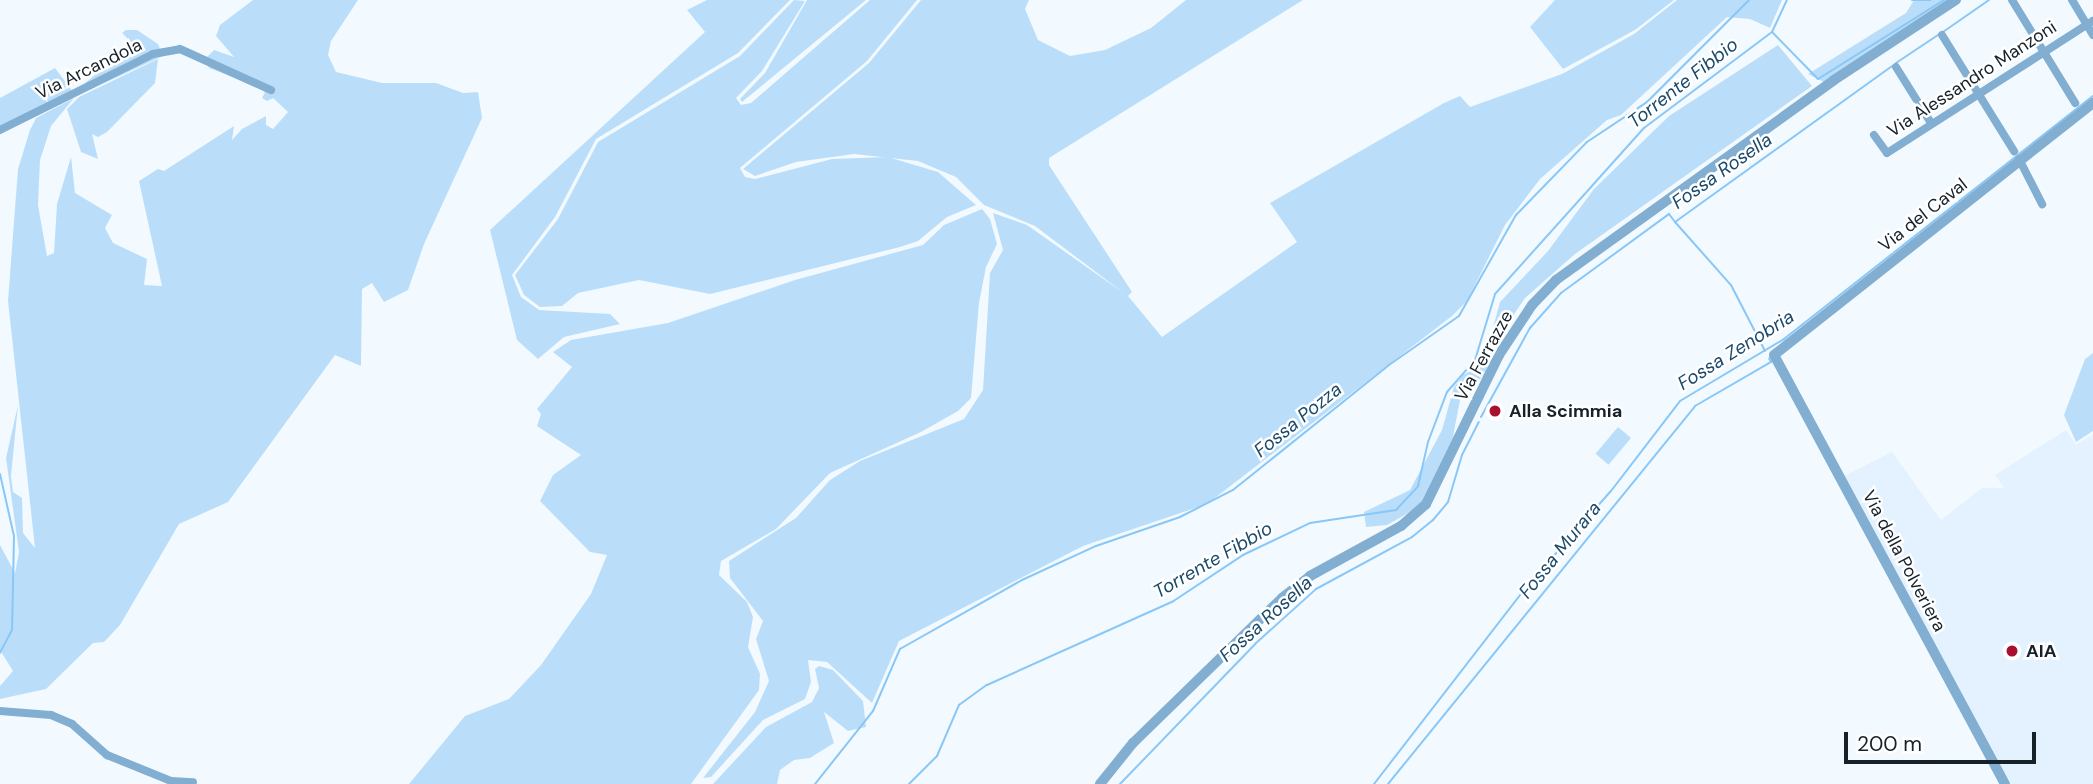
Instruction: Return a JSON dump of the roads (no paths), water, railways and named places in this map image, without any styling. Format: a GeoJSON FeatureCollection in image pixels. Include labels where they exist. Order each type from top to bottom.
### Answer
{"type":"FeatureCollection","features":[{"type":"Feature","properties":{"kind":"street","name":"Via Ferrazze"},"geometry":{"type":"LineString","coordinates":[[1100,784],[1133,743],[1282,598],[1311,576],[1401,526],[1426,504],[1499,355],[1532,305],[1556,280],[1813,94],[1956,0]]}},
{"type":"Feature","properties":{"kind":"street"},"geometry":{"type":"LineString","coordinates":[[2012,0],[2075,103]]}},
{"type":"Feature","properties":{"kind":"street"},"geometry":{"type":"LineString","coordinates":[[2072,0],[2090,23],[2093,35]]}},
{"type":"Feature","properties":{"kind":"street","name":"Via Alessandro Manzoni"},"geometry":{"type":"LineString","coordinates":[[1874,135],[1887,153],[2090,23]]}},
{"type":"Feature","properties":{"kind":"street"},"geometry":{"type":"LineString","coordinates":[[1941,35],[2017,155],[2042,204]]}},
{"type":"Feature","properties":{"kind":"street","name":"Via Arcandola"},"geometry":{"type":"LineString","coordinates":[[0,130],[153,54],[180,50],[271,90]]}},
{"type":"Feature","properties":{"kind":"street"},"geometry":{"type":"LineString","coordinates":[[1896,66],[1931,123]]}},
{"type":"Feature","properties":{"kind":"street","name":"Via del Caval"},"geometry":{"type":"LineString","coordinates":[[1774,355],[2017,155],[2093,103]]}},
{"type":"Feature","properties":{"kind":"street","name":"Via della Polveriera"},"geometry":{"type":"LineString","coordinates":[[1774,355],[2005,784]]}},
{"type":"Feature","properties":{"kind":"street"},"geometry":{"type":"LineString","coordinates":[[0,710],[51,715],[72,724],[107,755],[171,781],[192,782]]}},
{"type":"Feature","properties":{"kind":"waterway","name":"Fossa Pozza"},"geometry":{"type":"LineString","coordinates":[[815,784],[873,711],[900,649],[1022,580],[1096,546],[1180,517],[1233,490],[1389,365],[1459,316],[1516,215],[1587,142],[1647,102],[1749,0]]}},
{"type":"Feature","properties":{"kind":"waterway","name":"Torrente Fibbio"},"geometry":{"type":"LineString","coordinates":[[909,784],[937,756],[959,705],[987,685],[1172,602],[1243,555],[1310,523],[1396,510],[1418,486],[1428,442],[1447,392],[1475,360],[1495,294],[1644,128],[1772,32],[1787,0]]}},
{"type":"Feature","properties":{"kind":"waterway"},"geometry":{"type":"LineString","coordinates":[[1912,0],[1930,0]]}},
{"type":"Feature","properties":{"kind":"waterway"},"geometry":{"type":"LineString","coordinates":[[1773,33],[1818,79],[1944,0]]}},
{"type":"Feature","properties":{"kind":"waterway","name":"Fossa Rosella"},"geometry":{"type":"LineString","coordinates":[[1943,32],[1989,0]]}},
{"type":"Feature","properties":{"kind":"waterway","name":"Fossa Rosella"},"geometry":{"type":"LineString","coordinates":[[1896,63],[1938,35]]}},
{"type":"Feature","properties":{"kind":"waterway","name":"Fossa Rosella"},"geometry":{"type":"LineString","coordinates":[[1481,417],[1530,328],[1561,293],[1669,214],[1675,222],[1892,66]]}},
{"type":"Feature","properties":{"kind":"waterway","name":"Fossa Zenobria"},"geometry":{"type":"LineString","coordinates":[[1374,784],[1528,585],[1611,491],[1680,401],[1784,339],[2093,96]]}},
{"type":"Feature","properties":{"kind":"waterway","name":"Fossa Murara"},"geometry":{"type":"LineString","coordinates":[[1675,222],[1731,285],[1765,351]]}},
{"type":"Feature","properties":{"kind":"waterway","name":"Fossa Murara"},"geometry":{"type":"LineString","coordinates":[[1388,784],[1695,406],[1771,362],[1769,358]]}},
{"type":"Feature","properties":{"kind":"waterway","name":"Fossa Rosella"},"geometry":{"type":"LineString","coordinates":[[1120,784],[1255,644],[1316,589],[1412,537],[1433,520],[1448,502],[1462,455],[1479,422]]}},
{"type":"Feature","properties":{"kind":"waterway"},"geometry":{"type":"LineString","coordinates":[[0,474],[14,536],[12,630],[0,653]]}},
{"type":"Feature","properties":{"kind":"place","name":"Alla Scimmia"},"geometry":{"type":"Point","coordinates":[1495,411]}},
{"type":"Feature","properties":{"kind":"place","name":"AIA"},"geometry":{"type":"Point","coordinates":[2012,651]}}]}
